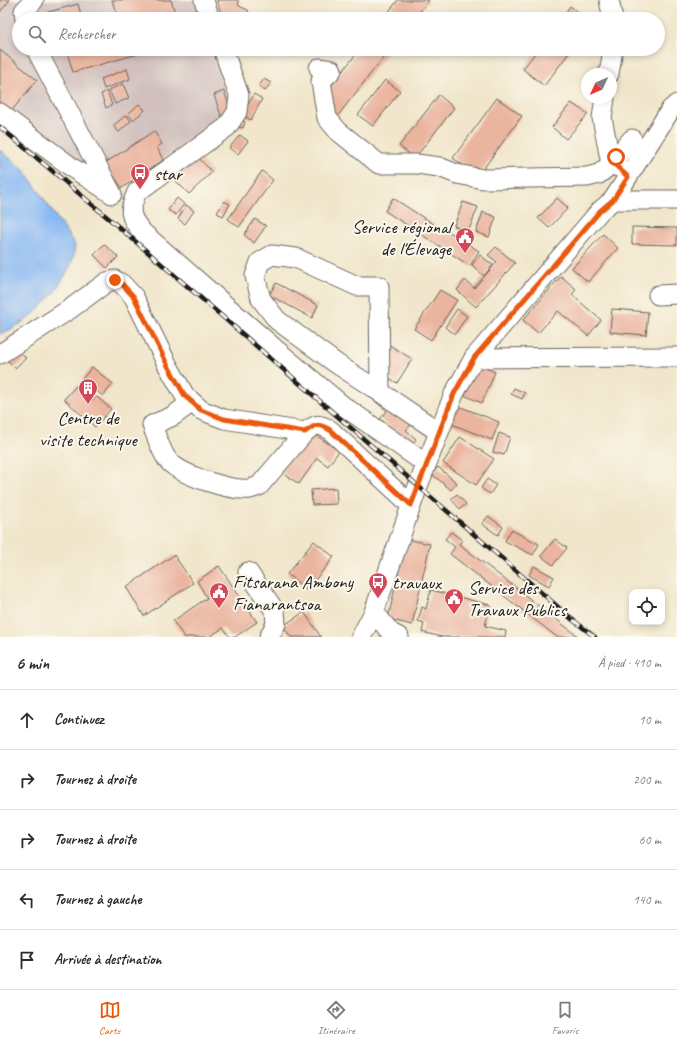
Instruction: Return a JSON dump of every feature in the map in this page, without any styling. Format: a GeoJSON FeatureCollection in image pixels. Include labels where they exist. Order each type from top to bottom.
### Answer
{"type":"FeatureCollection","features":[{"type":"Feature","properties":{"kind":"street"},"geometry":{"type":"LineString","coordinates":[[24,12],[34,0]]}},
{"type":"Feature","properties":{"kind":"street"},"geometry":{"type":"LineString","coordinates":[[204,0],[208,12]]}},
{"type":"Feature","properties":{"kind":"street"},"geometry":{"type":"LineString","coordinates":[[610,0],[612,12]]}},
{"type":"Feature","properties":{"kind":"street"},"geometry":{"type":"LineString","coordinates":[[40,56],[112,194]]}},
{"type":"Feature","properties":{"kind":"street"},"geometry":{"type":"LineString","coordinates":[[225,56],[239,94],[237,112],[227,127],[137,192],[131,205],[132,220],[143,233],[268,343],[342,405],[426,464]]}},
{"type":"Feature","properties":{"kind":"street"},"geometry":{"type":"LineString","coordinates":[[610,68],[612,56]]}},
{"type":"Feature","properties":{"kind":"street"},"geometry":{"type":"LineString","coordinates":[[319,68],[332,70],[321,81],[327,118],[338,131],[379,164],[417,164],[439,166],[457,174],[483,179],[586,176],[599,174],[612,162],[632,139]]}},
{"type":"Feature","properties":{"kind":"street"},"geometry":{"type":"LineString","coordinates":[[604,104],[602,118],[610,159],[628,177]]}},
{"type":"Feature","properties":{"kind":"street"},"geometry":{"type":"LineString","coordinates":[[361,637],[374,612],[426,464],[454,394],[474,358],[600,211],[613,200],[671,108],[677,104]]}},
{"type":"Feature","properties":{"kind":"street"},"geometry":{"type":"LineString","coordinates":[[0,113],[74,169],[131,205]]}},
{"type":"Feature","properties":{"kind":"street"},"geometry":{"type":"LineString","coordinates":[[613,200],[677,200]]}},
{"type":"Feature","properties":{"kind":"street"},"geometry":{"type":"LineString","coordinates":[[380,392],[379,286],[357,286],[296,258],[272,254],[260,262],[255,276],[260,299],[277,320],[337,364],[439,432]]}},
{"type":"Feature","properties":{"kind":"street"},"geometry":{"type":"LineString","coordinates":[[0,354],[70,309],[107,282],[115,280],[122,284],[134,297],[167,364],[185,396],[201,410],[224,419],[305,432]]}},
{"type":"Feature","properties":{"kind":"street"},"geometry":{"type":"LineString","coordinates":[[658,294],[677,294]]}},
{"type":"Feature","properties":{"kind":"street"},"geometry":{"type":"LineString","coordinates":[[474,358],[677,357]]}},
{"type":"Feature","properties":{"kind":"street"},"geometry":{"type":"LineString","coordinates":[[192,402],[173,416],[152,425],[166,459],[174,467],[188,475],[235,488],[250,489],[259,486],[305,432],[313,426],[321,425],[330,430],[411,505]]}},
{"type":"Feature","properties":{"kind":"street"},"geometry":{"type":"LineString","coordinates":[[248,572],[275,611],[276,624],[269,637]]}},
{"type":"Feature","properties":{"kind":"street"},"geometry":{"type":"LineString","coordinates":[[374,612],[392,633],[399,637]]}},
{"type":"Feature","properties":{"kind":"shaded area"},"geometry":{"type":"Polygon","coordinates":[[[0,0],[195,0],[199,12],[12,12],[12,56],[213,56],[231,111],[122,188],[107,204],[0,113],[0,0]]]}},
{"type":"Feature","properties":{"kind":"water"},"geometry":{"type":"Polygon","coordinates":[[[0,150],[25,171],[75,245],[71,264],[51,296],[42,306],[23,322],[0,334],[0,150]]]}},
{"type":"Feature","properties":{"kind":"building"},"geometry":{"type":"Polygon","coordinates":[[[0,0],[10,0],[0,12],[0,0]]]}},
{"type":"Feature","properties":{"kind":"building"},"geometry":{"type":"Polygon","coordinates":[[[112,0],[171,0],[175,12],[116,12],[112,0]]]}},
{"type":"Feature","properties":{"kind":"building"},"geometry":{"type":"Polygon","coordinates":[[[217,0],[238,0],[239,6],[248,10],[248,12],[221,12],[217,0]]]}},
{"type":"Feature","properties":{"kind":"building"},"geometry":{"type":"Polygon","coordinates":[[[398,0],[429,0],[420,12],[389,12],[398,0]]]}},
{"type":"Feature","properties":{"kind":"building"},"geometry":{"type":"Polygon","coordinates":[[[78,4],[80,12],[48,12],[78,4]]]}},
{"type":"Feature","properties":{"kind":"building"},"geometry":{"type":"Polygon","coordinates":[[[570,6],[578,12],[566,12],[570,6]]]}},
{"type":"Feature","properties":{"kind":"building"},"geometry":{"type":"Polygon","coordinates":[[[0,50],[37,80],[9,114],[0,106],[0,50]]]}},
{"type":"Feature","properties":{"kind":"building"},"geometry":{"type":"Polygon","coordinates":[[[68,56],[131,56],[73,72],[68,56]]]}},
{"type":"Feature","properties":{"kind":"building"},"geometry":{"type":"Polygon","coordinates":[[[355,56],[385,56],[336,118],[317,104],[355,56]]]}},
{"type":"Feature","properties":{"kind":"building"},"geometry":{"type":"Polygon","coordinates":[[[533,56],[567,56],[544,86],[523,69],[533,56]]]}},
{"type":"Feature","properties":{"kind":"building"},"geometry":{"type":"Polygon","coordinates":[[[127,69],[130,79],[104,89],[101,79],[127,69]]]}},
{"type":"Feature","properties":{"kind":"building"},"geometry":{"type":"Polygon","coordinates":[[[264,79],[271,83],[265,91],[259,86],[264,79]]]}},
{"type":"Feature","properties":{"kind":"building"},"geometry":{"type":"Polygon","coordinates":[[[385,80],[400,91],[373,126],[358,115],[385,80]]]}},
{"type":"Feature","properties":{"kind":"building"},"geometry":{"type":"Polygon","coordinates":[[[123,84],[129,98],[115,104],[109,90],[123,84]]]}},
{"type":"Feature","properties":{"kind":"building"},"geometry":{"type":"Polygon","coordinates":[[[107,91],[112,105],[106,108],[101,94],[107,91]]]}},
{"type":"Feature","properties":{"kind":"building"},"geometry":{"type":"Polygon","coordinates":[[[224,91],[231,111],[222,118],[214,95],[224,91]]]}},
{"type":"Feature","properties":{"kind":"building"},"geometry":{"type":"Polygon","coordinates":[[[254,94],[262,99],[251,120],[242,115],[254,94]]]}},
{"type":"Feature","properties":{"kind":"building"},"geometry":{"type":"Polygon","coordinates":[[[439,95],[454,108],[415,158],[399,146],[439,95]]]}},
{"type":"Feature","properties":{"kind":"building"},"geometry":{"type":"Polygon","coordinates":[[[497,98],[522,116],[478,176],[453,158],[497,98]]]}},
{"type":"Feature","properties":{"kind":"building"},"geometry":{"type":"Polygon","coordinates":[[[571,103],[588,114],[566,139],[552,127],[571,103]]]}},
{"type":"Feature","properties":{"kind":"building"},"geometry":{"type":"Polygon","coordinates":[[[139,104],[145,110],[133,120],[128,114],[139,104]]]}},
{"type":"Feature","properties":{"kind":"building"},"geometry":{"type":"Polygon","coordinates":[[[126,115],[131,121],[119,132],[113,126],[126,115]]]}},
{"type":"Feature","properties":{"kind":"building"},"geometry":{"type":"Polygon","coordinates":[[[241,120],[245,122],[243,128],[238,127],[241,120]]]}},
{"type":"Feature","properties":{"kind":"building"},"geometry":{"type":"Polygon","coordinates":[[[154,131],[162,144],[157,147],[163,160],[122,188],[105,163],[154,131]]]}},
{"type":"Feature","properties":{"kind":"building"},"geometry":{"type":"Polygon","coordinates":[[[240,135],[248,141],[238,154],[229,148],[240,135]]]}},
{"type":"Feature","properties":{"kind":"building"},"geometry":{"type":"Polygon","coordinates":[[[192,151],[212,172],[189,194],[169,174],[192,151]]]}},
{"type":"Feature","properties":{"kind":"building"},"geometry":{"type":"Polygon","coordinates":[[[262,171],[273,180],[239,227],[228,219],[262,171]]]}},
{"type":"Feature","properties":{"kind":"building"},"geometry":{"type":"Polygon","coordinates":[[[177,198],[184,204],[176,215],[168,210],[177,198]]]}},
{"type":"Feature","properties":{"kind":"building"},"geometry":{"type":"Polygon","coordinates":[[[393,198],[444,231],[445,229],[479,251],[470,266],[385,211],[393,198]]]}},
{"type":"Feature","properties":{"kind":"building"},"geometry":{"type":"Polygon","coordinates":[[[557,198],[568,208],[549,228],[538,218],[557,198]]]}},
{"type":"Feature","properties":{"kind":"building"},"geometry":{"type":"Polygon","coordinates":[[[224,201],[230,204],[223,216],[217,213],[224,201]]]}},
{"type":"Feature","properties":{"kind":"building"},"geometry":{"type":"Polygon","coordinates":[[[463,202],[478,207],[468,232],[454,226],[463,202]]]}},
{"type":"Feature","properties":{"kind":"building"},"geometry":{"type":"Polygon","coordinates":[[[186,205],[194,211],[185,224],[178,219],[186,205]]]}},
{"type":"Feature","properties":{"kind":"building"},"geometry":{"type":"Polygon","coordinates":[[[483,212],[496,217],[489,237],[476,232],[483,212]]]}},
{"type":"Feature","properties":{"kind":"building"},"geometry":{"type":"Polygon","coordinates":[[[255,219],[266,226],[254,243],[244,235],[255,219]]]}},
{"type":"Feature","properties":{"kind":"building"},"geometry":{"type":"Polygon","coordinates":[[[632,227],[677,228],[677,245],[632,244],[632,227]]]}},
{"type":"Feature","properties":{"kind":"building"},"geometry":{"type":"Polygon","coordinates":[[[603,234],[618,248],[588,282],[572,268],[603,234]]]}},
{"type":"Feature","properties":{"kind":"building"},"geometry":{"type":"Polygon","coordinates":[[[104,244],[118,257],[107,268],[94,255],[104,244]]]}},
{"type":"Feature","properties":{"kind":"building"},"geometry":{"type":"Polygon","coordinates":[[[496,247],[515,263],[476,307],[457,290],[465,280],[474,288],[497,262],[488,255],[496,247]]]}},
{"type":"Feature","properties":{"kind":"building"},"geometry":{"type":"Polygon","coordinates":[[[480,255],[493,265],[484,276],[472,265],[480,255]]]}},
{"type":"Feature","properties":{"kind":"building"},"geometry":{"type":"Polygon","coordinates":[[[561,276],[576,289],[572,295],[601,320],[588,336],[558,311],[538,333],[523,320],[561,276]]]}},
{"type":"Feature","properties":{"kind":"building"},"geometry":{"type":"Polygon","coordinates":[[[276,283],[318,305],[312,318],[269,295],[276,283]]]}},
{"type":"Feature","properties":{"kind":"building"},"geometry":{"type":"Polygon","coordinates":[[[440,290],[457,300],[431,340],[414,329],[440,290]]]}},
{"type":"Feature","properties":{"kind":"building"},"geometry":{"type":"Polygon","coordinates":[[[457,309],[467,316],[455,334],[445,327],[457,309]]]}},
{"type":"Feature","properties":{"kind":"building"},"geometry":{"type":"Polygon","coordinates":[[[612,309],[648,312],[646,335],[610,332],[612,309]]]}},
{"type":"Feature","properties":{"kind":"building"},"geometry":{"type":"Polygon","coordinates":[[[388,344],[412,359],[397,383],[373,368],[388,344]]]}},
{"type":"Feature","properties":{"kind":"building"},"geometry":{"type":"Polygon","coordinates":[[[18,350],[26,358],[15,368],[7,360],[18,350]]]}},
{"type":"Feature","properties":{"kind":"building"},"geometry":{"type":"Polygon","coordinates":[[[471,362],[495,372],[482,403],[459,393],[471,362]]]}},
{"type":"Feature","properties":{"kind":"building"},"geometry":{"type":"Polygon","coordinates":[[[92,367],[113,384],[103,396],[82,379],[92,367]]]}},
{"type":"Feature","properties":{"kind":"building","name":"Centre de visite technique"},"geometry":{"type":"Polygon","coordinates":[[[77,385],[93,400],[97,397],[111,409],[95,427],[64,399],[77,385]]]}},
{"type":"Feature","properties":{"kind":"building"},"geometry":{"type":"Polygon","coordinates":[[[514,388],[525,393],[522,399],[511,394],[514,388]]]}},
{"type":"Feature","properties":{"kind":"building"},"geometry":{"type":"Polygon","coordinates":[[[375,391],[413,423],[406,430],[416,439],[412,444],[380,419],[387,411],[370,397],[375,391]]]}},
{"type":"Feature","properties":{"kind":"building"},"geometry":{"type":"Polygon","coordinates":[[[456,405],[499,422],[492,440],[449,423],[456,405]]]}},
{"type":"Feature","properties":{"kind":"building"},"geometry":{"type":"Polygon","coordinates":[[[307,429],[339,451],[328,466],[317,458],[299,484],[278,470],[307,429]]]}},
{"type":"Feature","properties":{"kind":"building"},"geometry":{"type":"Polygon","coordinates":[[[499,433],[510,437],[504,455],[493,452],[499,433]]]}},
{"type":"Feature","properties":{"kind":"building"},"geometry":{"type":"Polygon","coordinates":[[[460,437],[494,459],[476,485],[443,463],[460,437]]]}},
{"type":"Feature","properties":{"kind":"building"},"geometry":{"type":"Polygon","coordinates":[[[438,467],[457,483],[451,490],[432,474],[438,467]]]}},
{"type":"Feature","properties":{"kind":"building"},"geometry":{"type":"Polygon","coordinates":[[[487,479],[496,485],[490,494],[481,488],[487,479]]]}},
{"type":"Feature","properties":{"kind":"building"},"geometry":{"type":"Polygon","coordinates":[[[336,488],[337,504],[312,505],[311,490],[336,488]]]}},
{"type":"Feature","properties":{"kind":"building"},"geometry":{"type":"Polygon","coordinates":[[[457,494],[466,504],[460,509],[451,499],[457,494]]]}},
{"type":"Feature","properties":{"kind":"building"},"geometry":{"type":"Polygon","coordinates":[[[488,516],[503,527],[498,535],[482,524],[488,516]]]}},
{"type":"Feature","properties":{"kind":"building"},"geometry":{"type":"Polygon","coordinates":[[[511,530],[539,544],[533,555],[505,541],[511,530]]]}},
{"type":"Feature","properties":{"kind":"building"},"geometry":{"type":"Polygon","coordinates":[[[451,532],[462,540],[459,544],[579,637],[557,637],[450,554],[455,547],[445,539],[451,532]]]}},
{"type":"Feature","properties":{"kind":"building"},"geometry":{"type":"Polygon","coordinates":[[[406,539],[430,544],[412,625],[388,619],[406,539]]]}},
{"type":"Feature","properties":{"kind":"building"},"geometry":{"type":"Polygon","coordinates":[[[555,539],[567,548],[553,565],[541,556],[555,539]]]}},
{"type":"Feature","properties":{"kind":"building"},"geometry":{"type":"Polygon","coordinates":[[[314,541],[334,557],[307,590],[287,574],[314,541]]]}},
{"type":"Feature","properties":{"kind":"building"},"geometry":{"type":"Polygon","coordinates":[[[174,555],[193,583],[144,616],[126,587],[174,555]]]}},
{"type":"Feature","properties":{"kind":"building","name":"Fitsarana Ambony Fianarantsoa"},"geometry":{"type":"Polygon","coordinates":[[[219,566],[257,622],[235,637],[230,637],[223,628],[209,637],[184,637],[173,621],[207,598],[197,581],[219,566]]]}},
{"type":"Feature","properties":{"kind":"building"},"geometry":{"type":"Polygon","coordinates":[[[534,566],[554,577],[549,586],[529,575],[534,566]]]}},
{"type":"Feature","properties":{"kind":"building","name":"Service des Travaux Publics"},"geometry":{"type":"Polygon","coordinates":[[[431,590],[490,605],[485,626],[506,631],[505,637],[442,637],[422,632],[424,623],[418,621],[422,607],[426,609],[431,590]]]}},
{"type":"Feature","properties":{"kind":"building"},"geometry":{"type":"Polygon","coordinates":[[[304,612],[321,637],[291,637],[283,626],[304,612]]]}},
{"type":"Feature","properties":{"kind":"railway"},"geometry":{"type":"LineString","coordinates":[[0,127],[113,222],[573,620],[595,637]]}},
{"type":"Feature","properties":{"kind":"place","name":"star"},"geometry":{"type":"Point","coordinates":[140,190]}},
{"type":"Feature","properties":{"kind":"place","name":"Service régional de l'Élevage"},"geometry":{"type":"Point","coordinates":[465,254]}},
{"type":"Feature","properties":{"kind":"place","name":"Centre de visite technique"},"geometry":{"type":"Point","coordinates":[88,405]}},
{"type":"Feature","properties":{"kind":"place","name":"travaux"},"geometry":{"type":"Point","coordinates":[378,599]}},
{"type":"Feature","properties":{"kind":"place","name":"Fitsarana Ambony Fianarantsoa"},"geometry":{"type":"Point","coordinates":[219,609]}},
{"type":"Feature","properties":{"kind":"place","name":"Service des Travaux Publics"},"geometry":{"type":"Point","coordinates":[454,615]}},
{"type":"Feature","properties":{"kind":"route"},"geometry":{"type":"LineString","coordinates":[[115,280],[122,284],[134,297],[167,364],[185,396],[201,410],[224,419],[305,432],[313,426],[321,425],[330,430],[411,505],[454,394],[474,358],[600,211],[613,200],[628,177],[612,162],[616,157]]}}]}
